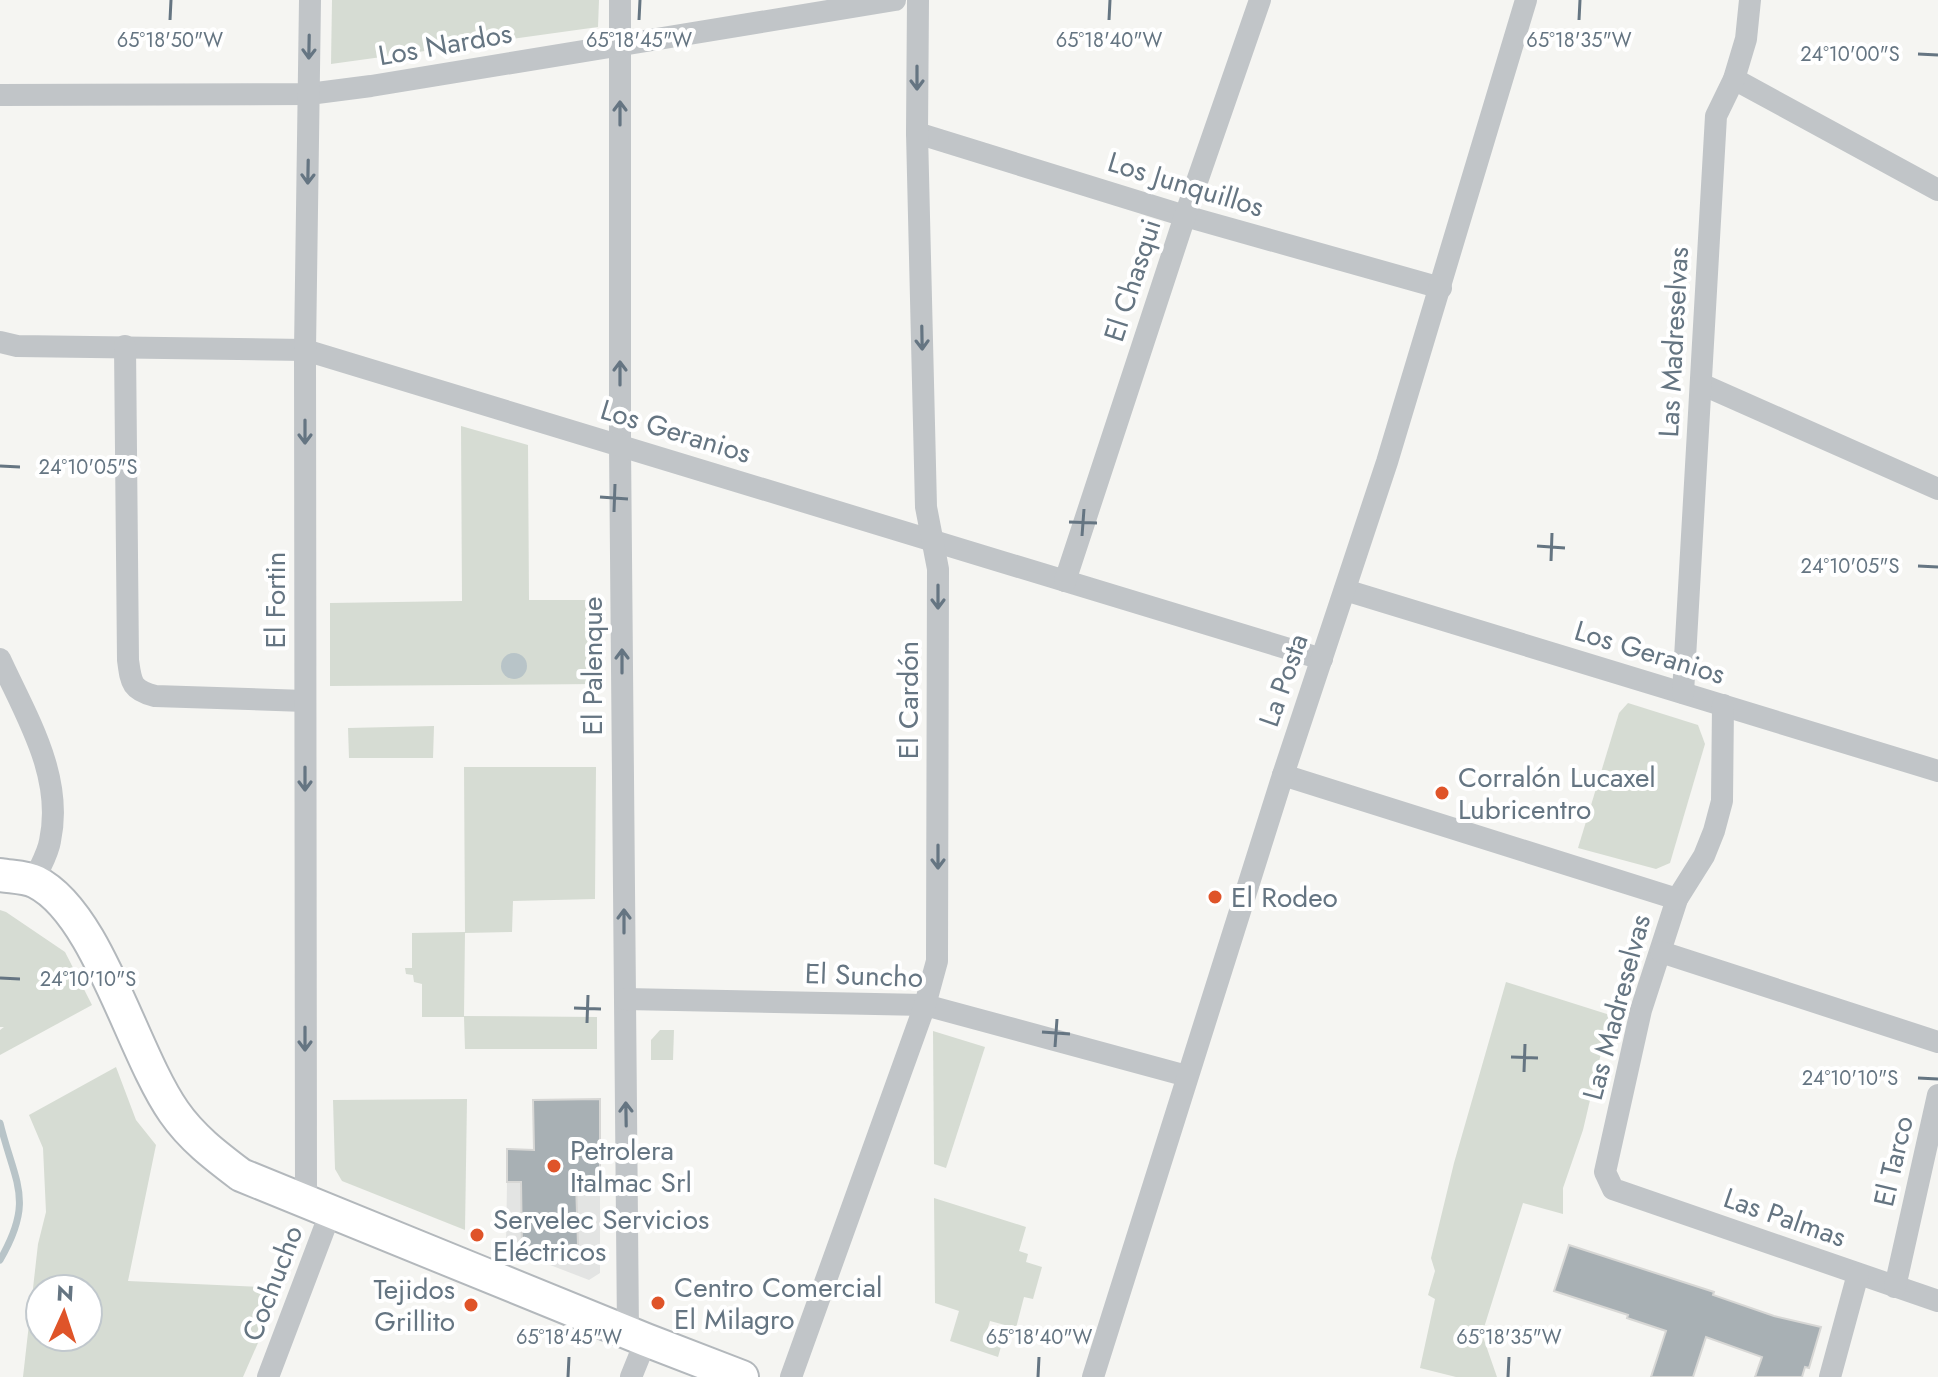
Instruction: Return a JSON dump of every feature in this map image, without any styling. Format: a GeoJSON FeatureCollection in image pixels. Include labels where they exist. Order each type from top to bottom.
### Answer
{"type":"FeatureCollection","features":[{"type":"Feature","properties":{"kind":"main road"},"geometry":{"type":"LineString","coordinates":[[0,875],[34,881],[56,896],[78,921],[152,1074],[174,1112],[203,1146],[241,1175],[742,1377]]}},
{"type":"Feature","properties":{"kind":"street","name":"El Fortin"},"geometry":{"type":"LineString","coordinates":[[310,0],[305,350],[305,701],[318,1206]]}},
{"type":"Feature","properties":{"kind":"street","name":"El Palenque"},"geometry":{"type":"LineString","coordinates":[[620,0],[625,999],[637,1336]]}},
{"type":"Feature","properties":{"kind":"street","name":"Los Nardos"},"geometry":{"type":"LineString","coordinates":[[0,95],[309,94],[620,44],[798,8],[895,0]]}},
{"type":"Feature","properties":{"kind":"street","name":"El Cardón"},"geometry":{"type":"LineString","coordinates":[[791,1377],[925,1005],[937,961],[938,569],[926,507],[917,133],[918,0]]}},
{"type":"Feature","properties":{"kind":"street","name":"El Chasqui"},"geometry":{"type":"LineString","coordinates":[[1065,581],[1260,0]]}},
{"type":"Feature","properties":{"kind":"street","name":"La Posta"},"geometry":{"type":"LineString","coordinates":[[1093,1377],[1441,288],[1526,0]]}},
{"type":"Feature","properties":{"kind":"street","name":"Las Madreselvas"},"geometry":{"type":"LineString","coordinates":[[1683,693],[1716,116],[1734,79],[1746,39],[1750,0]]}},
{"type":"Feature","properties":{"kind":"street"},"geometry":{"type":"LineString","coordinates":[[1734,79],[1938,190]]}},
{"type":"Feature","properties":{"kind":"street","name":"Los Junquillos"},"geometry":{"type":"LineString","coordinates":[[917,133],[1185,216],[1441,288]]}},
{"type":"Feature","properties":{"kind":"street","name":"Los Geranios"},"geometry":{"type":"LineString","coordinates":[[0,342],[17,346],[305,350],[1322,659]]}},
{"type":"Feature","properties":{"kind":"street"},"geometry":{"type":"LineString","coordinates":[[125,346],[128,660],[131,682],[141,693],[155,696],[305,701]]}},
{"type":"Feature","properties":{"kind":"street"},"geometry":{"type":"LineString","coordinates":[[1701,384],[1938,489]]}},
{"type":"Feature","properties":{"kind":"street","name":"Los Geranios"},"geometry":{"type":"LineString","coordinates":[[1345,590],[1938,771]]}},
{"type":"Feature","properties":{"kind":"street"},"geometry":{"type":"LineString","coordinates":[[0,659],[50,771],[53,807],[50,842],[34,881]]}},
{"type":"Feature","properties":{"kind":"street","name":"Las Madreselvas"},"geometry":{"type":"LineString","coordinates":[[1613,1189],[1605,1172],[1641,1010],[1677,899],[1704,856],[1722,801],[1723,705]]}},
{"type":"Feature","properties":{"kind":"street"},"geometry":{"type":"LineString","coordinates":[[1283,775],[1677,899]]}},
{"type":"Feature","properties":{"kind":"street"},"geometry":{"type":"LineString","coordinates":[[1661,952],[1938,1042]]}},
{"type":"Feature","properties":{"kind":"street","name":"El Suncho"},"geometry":{"type":"LineString","coordinates":[[625,999],[925,1005],[1187,1076]]}},
{"type":"Feature","properties":{"kind":"street","name":"El Tarco"},"geometry":{"type":"LineString","coordinates":[[1895,1287],[1938,1095]]}},
{"type":"Feature","properties":{"kind":"street","name":"Las Palmas"},"geometry":{"type":"LineString","coordinates":[[1613,1189],[1938,1301]]}},
{"type":"Feature","properties":{"kind":"street","name":"Cochucho"},"geometry":{"type":"LineString","coordinates":[[268,1377],[318,1206]]}},
{"type":"Feature","properties":{"kind":"street"},"geometry":{"type":"LineString","coordinates":[[1830,1377],[1858,1274]]}},
{"type":"Feature","properties":{"kind":"street"},"geometry":{"type":"LineString","coordinates":[[631,1377],[637,1336]]}},
{"type":"Feature","properties":{"kind":"shaded area"},"geometry":{"type":"Polygon","coordinates":[[[332,0],[599,0],[598,27],[331,64],[332,0]]]}},
{"type":"Feature","properties":{"kind":"shaded area"},"geometry":{"type":"Polygon","coordinates":[[[461,426],[528,445],[529,600],[598,600],[597,684],[330,686],[330,603],[462,601],[461,426]]]}},
{"type":"Feature","properties":{"kind":"shaded area"},"geometry":{"type":"Polygon","coordinates":[[[514,653],[523,657],[527,666],[523,675],[514,679],[505,675],[501,666],[505,657],[514,653]]]}},
{"type":"Feature","properties":{"kind":"shaded area"},"geometry":{"type":"Polygon","coordinates":[[[1628,703],[1698,725],[1705,744],[1670,863],[1656,869],[1578,848],[1619,713],[1628,703]]]}},
{"type":"Feature","properties":{"kind":"shaded area"},"geometry":{"type":"Polygon","coordinates":[[[434,726],[433,758],[349,758],[348,728],[434,726]]]}},
{"type":"Feature","properties":{"kind":"shaded area"},"geometry":{"type":"Polygon","coordinates":[[[464,767],[596,767],[595,899],[513,901],[512,932],[465,933],[464,1016],[597,1017],[597,1049],[465,1049],[464,1017],[422,1017],[422,984],[414,982],[413,975],[406,974],[405,968],[412,968],[412,933],[465,932],[464,767]]]}},
{"type":"Feature","properties":{"kind":"shaded area"},"geometry":{"type":"Polygon","coordinates":[[[0,910],[65,952],[92,1005],[0,1055],[0,1030],[4,1027],[0,1027],[0,910]]]}},
{"type":"Feature","properties":{"kind":"shaded area"},"geometry":{"type":"Polygon","coordinates":[[[1506,982],[1610,1015],[1583,1130],[1563,1188],[1563,1214],[1523,1203],[1482,1334],[1497,1377],[1456,1377],[1420,1368],[1435,1299],[1428,1295],[1435,1271],[1431,1258],[1454,1163],[1506,982]]]}},
{"type":"Feature","properties":{"kind":"shaded area"},"geometry":{"type":"Polygon","coordinates":[[[660,1030],[674,1030],[673,1060],[651,1060],[651,1040],[660,1030]]]}},
{"type":"Feature","properties":{"kind":"shaded area"},"geometry":{"type":"Polygon","coordinates":[[[933,1031],[985,1047],[946,1168],[934,1164],[933,1031]]]}},
{"type":"Feature","properties":{"kind":"shaded area"},"geometry":{"type":"Polygon","coordinates":[[[116,1067],[136,1120],[156,1145],[128,1281],[282,1288],[243,1377],[23,1377],[26,1353],[104,1353],[104,1273],[35,1273],[46,1212],[43,1148],[29,1115],[116,1067]]]}},
{"type":"Feature","properties":{"kind":"shaded area"},"geometry":{"type":"Polygon","coordinates":[[[467,1099],[465,1230],[342,1181],[335,1169],[333,1100],[467,1099]]]}},
{"type":"Feature","properties":{"kind":"shaded area"},"geometry":{"type":"Polygon","coordinates":[[[561,1181],[600,1182],[600,1273],[589,1280],[506,1248],[507,1182],[535,1182],[521,1199],[523,1247],[578,1245],[576,1198],[561,1181]]]}},
{"type":"Feature","properties":{"kind":"shaded area"},"geometry":{"type":"Polygon","coordinates":[[[934,1198],[1026,1227],[1019,1251],[1028,1254],[1026,1262],[1042,1267],[1033,1299],[1024,1297],[1016,1328],[990,1321],[987,1331],[1004,1336],[998,1357],[950,1341],[959,1311],[935,1303],[934,1198]]]}},
{"type":"Feature","properties":{"kind":"building","name":"Petrolera Italmac Srl"},"geometry":{"type":"Polygon","coordinates":[[[600,1099],[600,1182],[576,1182],[578,1245],[522,1247],[521,1182],[507,1182],[507,1149],[534,1150],[533,1100],[600,1099]]]}},
{"type":"Feature","properties":{"kind":"building"},"geometry":{"type":"Polygon","coordinates":[[[1569,1245],[1714,1292],[1713,1295],[1774,1316],[1821,1327],[1809,1368],[1805,1367],[1802,1377],[1755,1377],[1762,1357],[1706,1337],[1693,1377],[1651,1377],[1666,1331],[1554,1291],[1569,1245]]]}},
{"type":"Feature","properties":{"kind":"waterway"},"geometry":{"type":"LineString","coordinates":[[0,1123],[19,1192],[17,1222],[0,1260]]}},
{"type":"Feature","properties":{"kind":"place","name":"Corralón Lucaxel Lubricentro"},"geometry":{"type":"Point","coordinates":[1442,793]}},
{"type":"Feature","properties":{"kind":"place","name":"El Rodeo"},"geometry":{"type":"Point","coordinates":[1215,897]}},
{"type":"Feature","properties":{"kind":"place","name":"Petrolera Italmac Srl"},"geometry":{"type":"Point","coordinates":[554,1166]}},
{"type":"Feature","properties":{"kind":"place","name":"Servelec Servicios Eléctricos"},"geometry":{"type":"Point","coordinates":[477,1235]}},
{"type":"Feature","properties":{"kind":"place","name":"Centro Comercial El Milagro"},"geometry":{"type":"Point","coordinates":[658,1303]}},
{"type":"Feature","properties":{"kind":"place","name":"Tejidos Grillito"},"geometry":{"type":"Point","coordinates":[471,1305]}}]}
